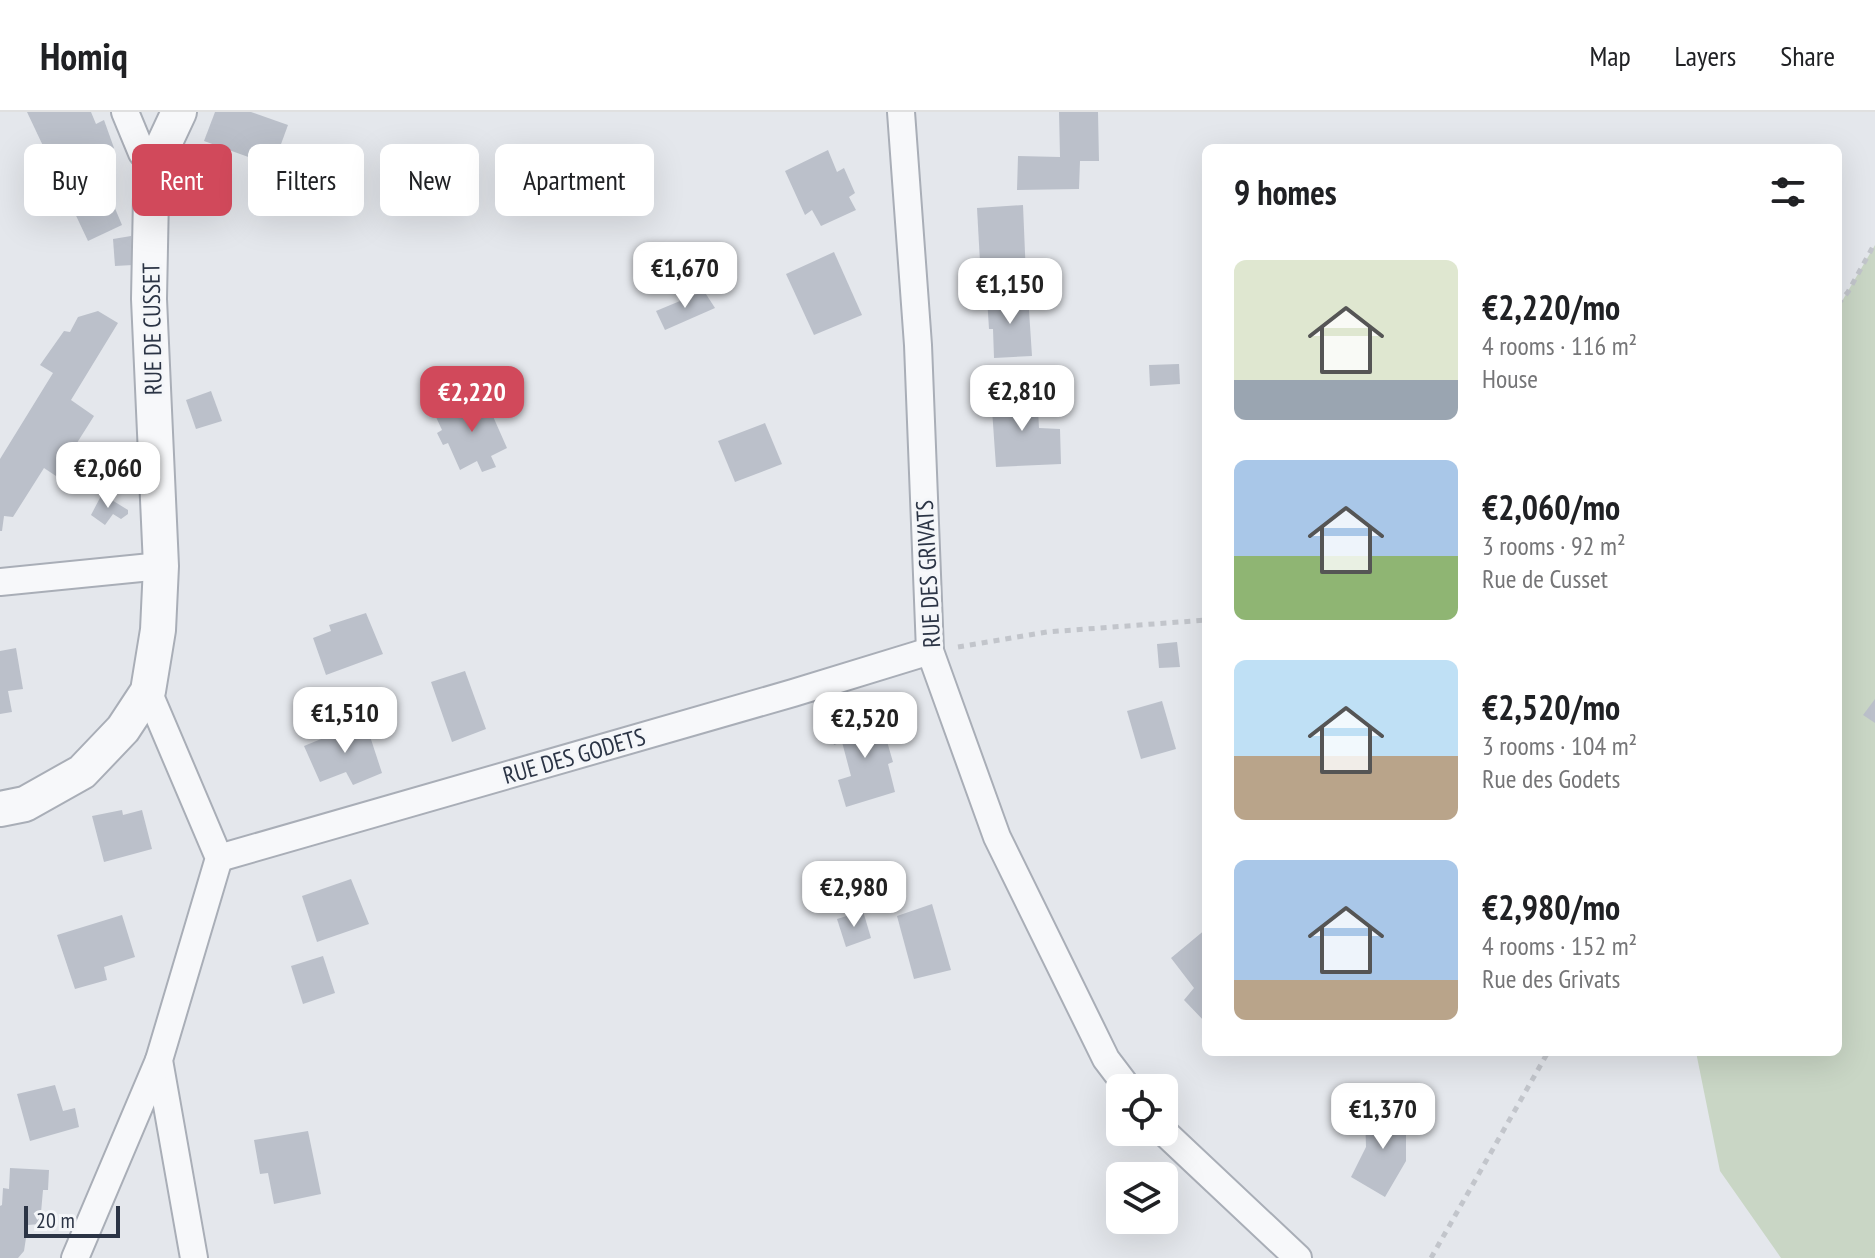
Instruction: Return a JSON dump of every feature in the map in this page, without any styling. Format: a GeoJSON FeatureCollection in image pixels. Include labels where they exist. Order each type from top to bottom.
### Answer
{"type":"FeatureCollection","features":[{"type":"Feature","properties":{"kind":"street"},"geometry":{"type":"LineString","coordinates":[[125,112],[138,144]]}},
{"type":"Feature","properties":{"kind":"street","name":"RUE DE CUSSET"},"geometry":{"type":"LineString","coordinates":[[164,144],[179,112]]}},
{"type":"Feature","properties":{"kind":"street","name":"RUE DES GRIVATS"},"geometry":{"type":"LineString","coordinates":[[901,112],[918,345],[930,651],[997,837],[1106,1059],[1117,1074]]}},
{"type":"Feature","properties":{"kind":"street","name":"RUE DE CUSSET"},"geometry":{"type":"LineString","coordinates":[[0,809],[25,804],[82,772],[123,729],[148,691],[158,630],[161,566],[149,299],[151,216]]}},
{"type":"Feature","properties":{"kind":"street"},"geometry":{"type":"LineString","coordinates":[[0,582],[161,566]]}},
{"type":"Feature","properties":{"kind":"street","name":"RUE DES GODETS"},"geometry":{"type":"LineString","coordinates":[[219,858],[930,651]]}},
{"type":"Feature","properties":{"kind":"street"},"geometry":{"type":"LineString","coordinates":[[75,1258],[159,1060],[219,858],[148,691]]}},
{"type":"Feature","properties":{"kind":"street"},"geometry":{"type":"LineString","coordinates":[[159,1060],[194,1258]]}},
{"type":"Feature","properties":{"kind":"street"},"geometry":{"type":"LineString","coordinates":[[1178,1145],[1298,1258]]}},
{"type":"Feature","properties":{"kind":"path"},"geometry":{"type":"LineString","coordinates":[[1842,299],[1875,243]]}},
{"type":"Feature","properties":{"kind":"path"},"geometry":{"type":"LineString","coordinates":[[930,651],[1047,632],[1202,620]]}},
{"type":"Feature","properties":{"kind":"path"},"geometry":{"type":"LineString","coordinates":[[1431,1258],[1546,1056]]}},
{"type":"Feature","properties":{"kind":"green space"},"geometry":{"type":"Polygon","coordinates":[[[1875,245],[1875,1258],[1781,1258],[1720,1171],[1697,1056],[1842,1056],[1842,301],[1875,245]]]}},
{"type":"Feature","properties":{"kind":"building"},"geometry":{"type":"Polygon","coordinates":[[[27,112],[91,112],[96,124],[104,120],[113,144],[42,144],[27,112]]]}},
{"type":"Feature","properties":{"kind":"building"},"geometry":{"type":"Polygon","coordinates":[[[215,112],[251,112],[288,125],[281,144],[248,144],[248,157],[232,151],[232,144],[204,141],[215,112]]]}},
{"type":"Feature","properties":{"kind":"building"},"geometry":{"type":"Polygon","coordinates":[[[1059,112],[1098,112],[1099,161],[1080,161],[1079,189],[1017,190],[1018,156],[1060,157],[1059,112]]]}},
{"type":"Feature","properties":{"kind":"building"},"geometry":{"type":"Polygon","coordinates":[[[828,150],[837,172],[844,168],[855,193],[849,197],[856,210],[821,226],[812,210],[805,215],[785,171],[828,150]]]}},
{"type":"Feature","properties":{"kind":"building"},"geometry":{"type":"Polygon","coordinates":[[[1023,205],[1026,277],[981,280],[977,208],[1023,205]]]}},
{"type":"Feature","properties":{"kind":"building"},"geometry":{"type":"Polygon","coordinates":[[[116,211],[122,225],[88,241],[76,216],[116,216],[116,211]]]}},
{"type":"Feature","properties":{"kind":"building"},"geometry":{"type":"Polygon","coordinates":[[[131,236],[133,265],[115,266],[113,239],[131,236]]]}},
{"type":"Feature","properties":{"kind":"building"},"geometry":{"type":"Polygon","coordinates":[[[834,252],[862,315],[814,335],[786,274],[834,252]]]}},
{"type":"Feature","properties":{"kind":"building"},"geometry":{"type":"Polygon","coordinates":[[[704,291],[715,308],[665,330],[656,311],[704,291]]]}},
{"type":"Feature","properties":{"kind":"building"},"geometry":{"type":"Polygon","coordinates":[[[1028,295],[1032,356],[994,358],[987,297],[1028,295]]]}},
{"type":"Feature","properties":{"kind":"building"},"geometry":{"type":"Polygon","coordinates":[[[98,311],[118,323],[71,400],[94,416],[56,476],[44,468],[13,517],[4,516],[0,531],[0,459],[53,373],[40,365],[64,331],[70,332],[78,317],[98,311]]]}},
{"type":"Feature","properties":{"kind":"building"},"geometry":{"type":"Polygon","coordinates":[[[1179,364],[1180,384],[1150,386],[1149,365],[1179,364]]]}},
{"type":"Feature","properties":{"kind":"building"},"geometry":{"type":"Polygon","coordinates":[[[211,391],[222,421],[196,429],[186,400],[211,391]]]}},
{"type":"Feature","properties":{"kind":"building"},"geometry":{"type":"Polygon","coordinates":[[[1037,392],[1039,428],[1060,429],[1061,464],[996,467],[991,395],[1037,392]]]}},
{"type":"Feature","properties":{"kind":"building"},"geometry":{"type":"Polygon","coordinates":[[[484,396],[507,448],[491,456],[496,467],[482,472],[477,461],[460,470],[448,443],[443,445],[437,433],[442,430],[436,417],[484,396]]]}},
{"type":"Feature","properties":{"kind":"building"},"geometry":{"type":"Polygon","coordinates":[[[765,423],[782,464],[735,482],[718,441],[765,423]]]}},
{"type":"Feature","properties":{"kind":"building"},"geometry":{"type":"Polygon","coordinates":[[[102,494],[128,510],[128,514],[121,519],[113,514],[105,525],[91,515],[102,494]]]}},
{"type":"Feature","properties":{"kind":"building"},"geometry":{"type":"Polygon","coordinates":[[[366,613],[383,654],[326,675],[313,638],[331,631],[329,625],[366,613]]]}},
{"type":"Feature","properties":{"kind":"building"},"geometry":{"type":"Polygon","coordinates":[[[1177,642],[1180,667],[1159,668],[1157,644],[1177,642]]]}},
{"type":"Feature","properties":{"kind":"building"},"geometry":{"type":"Polygon","coordinates":[[[16,648],[23,689],[8,691],[12,712],[0,714],[0,651],[16,648]]]}},
{"type":"Feature","properties":{"kind":"building"},"geometry":{"type":"Polygon","coordinates":[[[465,671],[486,729],[452,742],[431,682],[465,671]]]}},
{"type":"Feature","properties":{"kind":"building"},"geometry":{"type":"Polygon","coordinates":[[[1875,699],[1875,723],[1863,715],[1875,699]]]}},
{"type":"Feature","properties":{"kind":"building"},"geometry":{"type":"Polygon","coordinates":[[[1162,701],[1176,749],[1141,759],[1127,711],[1162,701]]]}},
{"type":"Feature","properties":{"kind":"building"},"geometry":{"type":"Polygon","coordinates":[[[879,714],[893,762],[888,764],[895,792],[846,807],[838,780],[851,776],[842,742],[834,745],[829,727],[879,714]]]}},
{"type":"Feature","properties":{"kind":"building"},"geometry":{"type":"Polygon","coordinates":[[[365,721],[382,773],[353,785],[346,772],[320,782],[304,746],[365,721]]]}},
{"type":"Feature","properties":{"kind":"building"},"geometry":{"type":"Polygon","coordinates":[[[122,810],[123,815],[142,810],[152,849],[104,862],[92,816],[122,810]]]}},
{"type":"Feature","properties":{"kind":"building"},"geometry":{"type":"Polygon","coordinates":[[[351,879],[369,924],[317,942],[302,896],[351,879]]]}},
{"type":"Feature","properties":{"kind":"building"},"geometry":{"type":"Polygon","coordinates":[[[932,904],[951,970],[914,979],[897,916],[932,904]]]}},
{"type":"Feature","properties":{"kind":"building"},"geometry":{"type":"Polygon","coordinates":[[[863,911],[871,938],[846,947],[837,919],[863,911]]]}},
{"type":"Feature","properties":{"kind":"building"},"geometry":{"type":"Polygon","coordinates":[[[122,915],[135,957],[104,967],[107,980],[75,989],[57,935],[122,915]]]}},
{"type":"Feature","properties":{"kind":"building"},"geometry":{"type":"Polygon","coordinates":[[[1202,932],[1202,1019],[1184,1000],[1194,988],[1171,958],[1202,932]]]}},
{"type":"Feature","properties":{"kind":"building"},"geometry":{"type":"Polygon","coordinates":[[[323,956],[335,993],[303,1004],[291,966],[323,956]]]}},
{"type":"Feature","properties":{"kind":"building"},"geometry":{"type":"Polygon","coordinates":[[[55,1085],[63,1111],[75,1108],[79,1127],[30,1141],[17,1094],[55,1085]]]}},
{"type":"Feature","properties":{"kind":"building"},"geometry":{"type":"Polygon","coordinates":[[[1406,1112],[1406,1161],[1385,1197],[1351,1177],[1366,1147],[1365,1113],[1406,1112]]]}},
{"type":"Feature","properties":{"kind":"building"},"geometry":{"type":"Polygon","coordinates":[[[308,1131],[321,1194],[274,1204],[268,1173],[260,1174],[254,1140],[308,1131]]]}},
{"type":"Feature","properties":{"kind":"building"},"geometry":{"type":"Polygon","coordinates":[[[10,1168],[49,1170],[48,1190],[43,1190],[40,1224],[28,1225],[24,1251],[18,1258],[0,1258],[0,1206],[3,1188],[9,1189],[10,1168]]]}}]}
